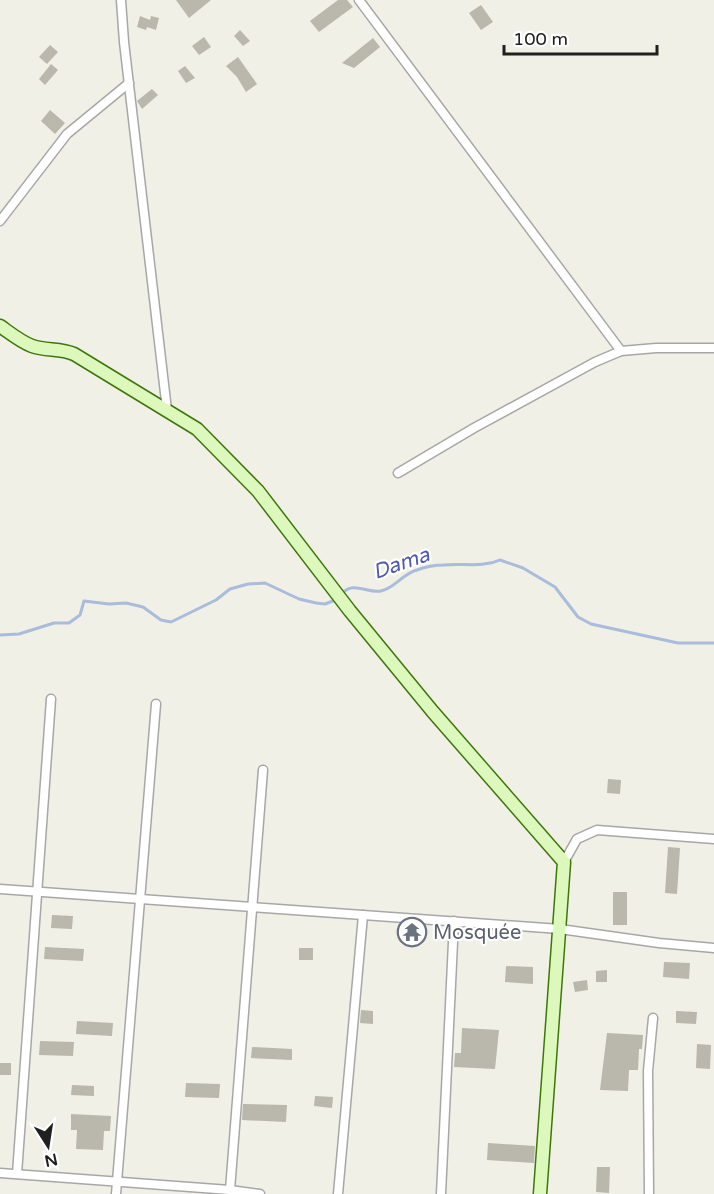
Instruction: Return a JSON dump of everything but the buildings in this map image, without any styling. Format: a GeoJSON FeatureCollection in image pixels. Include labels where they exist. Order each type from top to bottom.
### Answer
{"type":"FeatureCollection","features":[{"type":"Feature","properties":{"kind":"street"},"geometry":{"type":"LineString","coordinates":[[122,0],[129,83],[167,410]]}},
{"type":"Feature","properties":{"kind":"street"},"geometry":{"type":"LineString","coordinates":[[359,0],[621,351]]}},
{"type":"Feature","properties":{"kind":"street"},"geometry":{"type":"LineString","coordinates":[[0,221],[67,134],[129,83]]}},
{"type":"Feature","properties":{"kind":"street"},"geometry":{"type":"LineString","coordinates":[[0,326],[31,346],[46,350],[63,349],[74,354],[197,429],[258,491],[350,611],[433,712],[564,862]]}},
{"type":"Feature","properties":{"kind":"street"},"geometry":{"type":"LineString","coordinates":[[398,473],[474,428],[595,362],[621,351],[656,348],[714,348]]}},
{"type":"Feature","properties":{"kind":"street"},"geometry":{"type":"LineString","coordinates":[[17,1174],[51,699]]}},
{"type":"Feature","properties":{"kind":"street"},"geometry":{"type":"LineString","coordinates":[[116,1194],[156,704]]}},
{"type":"Feature","properties":{"kind":"street"},"geometry":{"type":"LineString","coordinates":[[230,1190],[263,770]]}},
{"type":"Feature","properties":{"kind":"street"},"geometry":{"type":"LineString","coordinates":[[540,1194],[564,862],[577,839],[597,830],[714,838]]}},
{"type":"Feature","properties":{"kind":"street"},"geometry":{"type":"LineString","coordinates":[[0,889],[560,929],[659,944],[714,948]]}},
{"type":"Feature","properties":{"kind":"street"},"geometry":{"type":"LineString","coordinates":[[338,1194],[363,915]]}},
{"type":"Feature","properties":{"kind":"street"},"geometry":{"type":"LineString","coordinates":[[441,1194],[454,921]]}},
{"type":"Feature","properties":{"kind":"street"},"geometry":{"type":"LineString","coordinates":[[649,1194],[648,1071],[653,1018]]}},
{"type":"Feature","properties":{"kind":"street"},"geometry":{"type":"LineString","coordinates":[[0,1173],[260,1194]]}},
{"type":"Feature","properties":{"kind":"waterway","name":"Dama"},"geometry":{"type":"LineString","coordinates":[[342,594],[350,588],[381,591],[412,572],[427,567],[479,565],[500,560],[523,568],[555,587],[578,617],[591,624],[678,643],[714,643]]}},
{"type":"Feature","properties":{"kind":"waterway","name":"Dama"},"geometry":{"type":"LineString","coordinates":[[0,635],[19,634],[54,623],[69,623],[80,615],[84,601],[109,604],[126,603],[143,607],[161,620],[171,622],[216,600],[230,589],[248,584],[265,583],[299,599],[316,603],[325,604],[338,599]]}},
{"type":"Feature","properties":{"kind":"place","name":"Mosquée"},"geometry":{"type":"Point","coordinates":[412,932]}}]}
